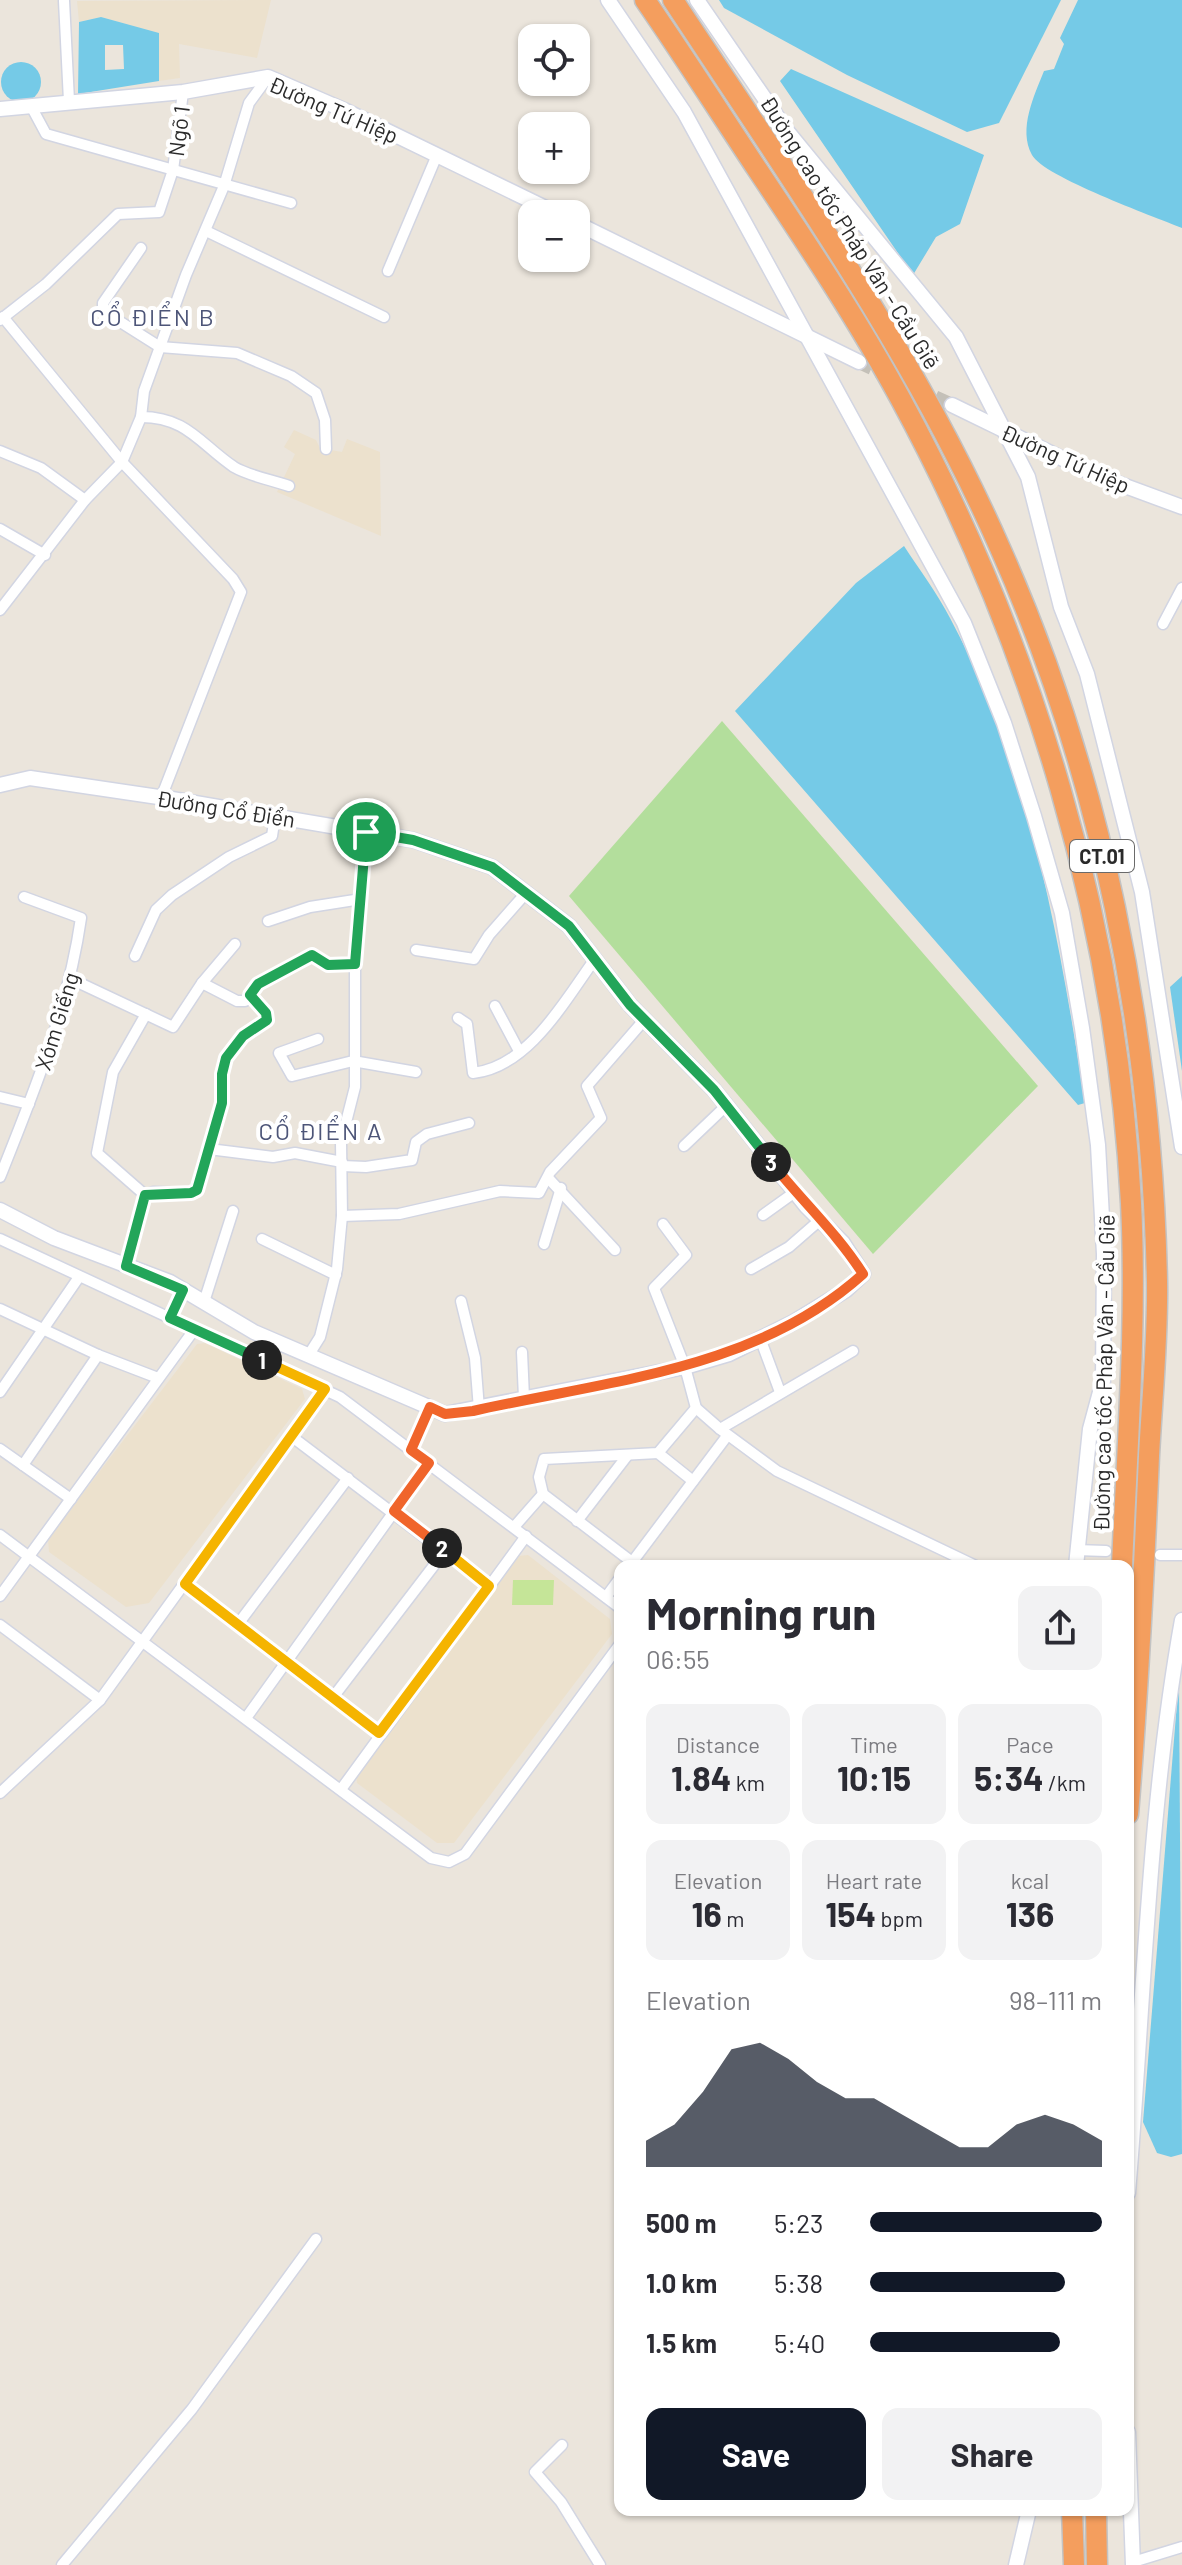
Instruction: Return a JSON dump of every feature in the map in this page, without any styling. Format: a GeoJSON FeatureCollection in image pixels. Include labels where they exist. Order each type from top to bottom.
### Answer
{"type":"FeatureCollection","features":[{"type":"Feature","properties":{"kind":"highway","name":"Đường cao tốc Pháp Vân - Cầu Giẽ"},"geometry":{"type":"LineString","coordinates":[[645,0],[841,296],[899,396],[983,570],[1042,728],[1096,932],[1122,1100],[1133,1287],[1122,1560]]}},
{"type":"Feature","properties":{"kind":"highway","name":"Đường cao tốc Pháp Vân - Cầu Giẽ"},"geometry":{"type":"LineString","coordinates":[[673,0],[867,294],[943,428],[1001,550],[1033,631],[1073,751],[1102,853],[1122,946],[1146,1103],[1157,1289],[1134,1705]]}},
{"type":"Feature","properties":{"kind":"highway"},"geometry":{"type":"LineString","coordinates":[[1072,2516],[1074,2565]]}},
{"type":"Feature","properties":{"kind":"highway"},"geometry":{"type":"LineString","coordinates":[[1096,2516],[1097,2565]]}},
{"type":"Feature","properties":{"kind":"street"},"geometry":{"type":"LineString","coordinates":[[608,0],[684,112],[964,623],[1004,723],[1062,913],[1098,1145],[1104,1254],[1103,1381],[1090,1429],[1076,1560]]}},
{"type":"Feature","properties":{"kind":"street"},"geometry":{"type":"LineString","coordinates":[[697,0],[787,131],[956,337],[1028,477],[1061,607],[1087,674],[1142,892],[1182,1147]]}},
{"type":"Feature","properties":{"kind":"street"},"geometry":{"type":"LineString","coordinates":[[64,1],[69,101]]}},
{"type":"Feature","properties":{"kind":"street"},"geometry":{"type":"LineString","coordinates":[[0,610],[85,500],[122,462],[141,417],[144,391],[186,275],[224,186],[249,103],[268,77]]}},
{"type":"Feature","properties":{"kind":"street","name":"Đường Tứ Hiệp"},"geometry":{"type":"LineString","coordinates":[[0,109],[183,92],[268,77],[529,200]]}},
{"type":"Feature","properties":{"kind":"street","name":"Ngõ 1"},"geometry":{"type":"LineString","coordinates":[[2,319],[46,284],[118,214],[159,212],[173,170],[183,92]]}},
{"type":"Feature","properties":{"kind":"street"},"geometry":{"type":"LineString","coordinates":[[32,108],[46,134],[291,203]]}},
{"type":"Feature","properties":{"kind":"street"},"geometry":{"type":"LineString","coordinates":[[388,271],[437,155]]}},
{"type":"Feature","properties":{"kind":"street"},"geometry":{"type":"LineString","coordinates":[[590,230],[859,362]]}},
{"type":"Feature","properties":{"kind":"street"},"geometry":{"type":"LineString","coordinates":[[206,231],[384,317]]}},
{"type":"Feature","properties":{"kind":"street"},"geometry":{"type":"LineString","coordinates":[[141,248],[103,303],[103,311],[160,347],[237,353],[291,376],[316,393],[325,420],[326,449]]}},
{"type":"Feature","properties":{"kind":"street"},"geometry":{"type":"LineString","coordinates":[[2,319],[122,462],[233,579],[241,592],[237,609],[161,798]]}},
{"type":"Feature","properties":{"kind":"street","name":"Đường Tứ Hiệp"},"geometry":{"type":"LineString","coordinates":[[952,405],[1098,476],[1182,507]]}},
{"type":"Feature","properties":{"kind":"street"},"geometry":{"type":"LineString","coordinates":[[141,417],[156,417],[191,430],[236,468],[289,486]]}},
{"type":"Feature","properties":{"kind":"street"},"geometry":{"type":"LineString","coordinates":[[0,451],[41,468],[85,500]]}},
{"type":"Feature","properties":{"kind":"street"},"geometry":{"type":"LineString","coordinates":[[0,529],[45,555]]}},
{"type":"Feature","properties":{"kind":"street"},"geometry":{"type":"LineString","coordinates":[[1163,624],[1182,588]]}},
{"type":"Feature","properties":{"kind":"street","name":"Đường Cổ Điển"},"geometry":{"type":"LineString","coordinates":[[0,785],[30,778],[275,816],[413,840],[492,867],[569,926],[645,1019],[727,1105],[795,1192],[843,1243],[863,1274],[846,1290],[729,1354],[685,1367],[445,1414],[254,1332],[183,1290],[54,1238],[0,1210]]}},
{"type":"Feature","properties":{"kind":"street"},"geometry":{"type":"LineString","coordinates":[[135,956],[156,910],[229,857],[272,836],[275,816]]}},
{"type":"Feature","properties":{"kind":"street"},"geometry":{"type":"LineString","coordinates":[[308,1356],[320,1337],[336,1275],[342,1216],[341,1142],[355,1087],[355,964],[366,832]]}},
{"type":"Feature","properties":{"kind":"street"},"geometry":{"type":"LineString","coordinates":[[416,950],[474,959],[489,935],[526,893]]}},
{"type":"Feature","properties":{"kind":"street","name":"Xóm Giếng"},"geometry":{"type":"LineString","coordinates":[[0,1177],[29,1104],[71,979],[81,918],[24,897]]}},
{"type":"Feature","properties":{"kind":"street"},"geometry":{"type":"LineString","coordinates":[[268,921],[310,907],[361,899]]}},
{"type":"Feature","properties":{"kind":"street"},"geometry":{"type":"LineString","coordinates":[[71,979],[173,1027],[202,983],[235,944]]}},
{"type":"Feature","properties":{"kind":"street"},"geometry":{"type":"LineString","coordinates":[[202,983],[237,1001],[245,1001],[258,984],[312,955],[328,965],[355,964]]}},
{"type":"Feature","properties":{"kind":"street"},"geometry":{"type":"LineString","coordinates":[[458,1018],[467,1024],[473,1073],[483,1072],[533,1043],[595,959]]}},
{"type":"Feature","properties":{"kind":"street"},"geometry":{"type":"LineString","coordinates":[[146,1014],[113,1072],[97,1153],[145,1195],[191,1193],[197,1190],[222,1103],[222,1074],[226,1058],[243,1036],[267,1020],[266,1013],[250,995]]}},
{"type":"Feature","properties":{"kind":"street"},"geometry":{"type":"LineString","coordinates":[[495,1006],[519,1051]]}},
{"type":"Feature","properties":{"kind":"street"},"geometry":{"type":"LineString","coordinates":[[342,1216],[399,1214],[500,1191],[539,1193],[550,1172],[601,1118],[587,1086],[645,1019]]}},
{"type":"Feature","properties":{"kind":"street"},"geometry":{"type":"LineString","coordinates":[[318,1039],[279,1053],[292,1076],[353,1061],[416,1072]]}},
{"type":"Feature","properties":{"kind":"street"},"geometry":{"type":"LineString","coordinates":[[0,1097],[29,1104]]}},
{"type":"Feature","properties":{"kind":"street"},"geometry":{"type":"LineString","coordinates":[[684,1146],[727,1105]]}},
{"type":"Feature","properties":{"kind":"street"},"geometry":{"type":"LineString","coordinates":[[209,1149],[273,1157],[295,1153],[366,1167],[412,1160],[416,1142],[427,1134],[469,1123]]}},
{"type":"Feature","properties":{"kind":"street"},"geometry":{"type":"LineString","coordinates":[[549,1179],[561,1188],[615,1250]]}},
{"type":"Feature","properties":{"kind":"street"},"geometry":{"type":"LineString","coordinates":[[544,1244],[561,1188]]}},
{"type":"Feature","properties":{"kind":"street"},"geometry":{"type":"LineString","coordinates":[[763,1215],[795,1192]]}},
{"type":"Feature","properties":{"kind":"street"},"geometry":{"type":"LineString","coordinates":[[126,1266],[145,1195]]}},
{"type":"Feature","properties":{"kind":"street"},"geometry":{"type":"LineString","coordinates":[[204,1302],[233,1211]]}},
{"type":"Feature","properties":{"kind":"street"},"geometry":{"type":"LineString","coordinates":[[751,1269],[789,1247],[820,1220]]}},
{"type":"Feature","properties":{"kind":"street"},"geometry":{"type":"LineString","coordinates":[[663,1224],[686,1255],[654,1288],[685,1367],[696,1408],[723,1433],[777,1471],[963,1560]]}},
{"type":"Feature","properties":{"kind":"street"},"geometry":{"type":"LineString","coordinates":[[0,1239],[325,1389],[429,1463],[614,1603]]}},
{"type":"Feature","properties":{"kind":"street"},"geometry":{"type":"LineString","coordinates":[[262,1239],[336,1275]]}},
{"type":"Feature","properties":{"kind":"street"},"geometry":{"type":"LineString","coordinates":[[0,1392],[79,1277]]}},
{"type":"Feature","properties":{"kind":"street"},"geometry":{"type":"LineString","coordinates":[[170,1318],[183,1290]]}},
{"type":"Feature","properties":{"kind":"street"},"geometry":{"type":"LineString","coordinates":[[461,1301],[475,1358],[479,1409]]}},
{"type":"Feature","properties":{"kind":"street"},"geometry":{"type":"LineString","coordinates":[[0,1309],[98,1355],[158,1378]]}},
{"type":"Feature","properties":{"kind":"street"},"geometry":{"type":"LineString","coordinates":[[0,1596],[194,1330]]}},
{"type":"Feature","properties":{"kind":"street"},"geometry":{"type":"LineString","coordinates":[[760,1338],[780,1392]]}},
{"type":"Feature","properties":{"kind":"street"},"geometry":{"type":"LineString","coordinates":[[634,1560],[693,1481],[723,1433],[780,1392],[853,1351]]}},
{"type":"Feature","properties":{"kind":"street"},"geometry":{"type":"LineString","coordinates":[[522,1352],[524,1398]]}},
{"type":"Feature","properties":{"kind":"street"},"geometry":{"type":"LineString","coordinates":[[23,1465],[98,1355]]}},
{"type":"Feature","properties":{"kind":"street"},"geometry":{"type":"LineString","coordinates":[[0,1793],[100,1700],[325,1389]]}},
{"type":"Feature","properties":{"kind":"street"},"geometry":{"type":"LineString","coordinates":[[411,1450],[430,1407]]}},
{"type":"Feature","properties":{"kind":"street"},"geometry":{"type":"LineString","coordinates":[[658,1453],[696,1408]]}},
{"type":"Feature","properties":{"kind":"street"},"geometry":{"type":"LineString","coordinates":[[291,1436],[394,1511],[489,1586]]}},
{"type":"Feature","properties":{"kind":"street"},"geometry":{"type":"LineString","coordinates":[[0,1449],[71,1499]]}},
{"type":"Feature","properties":{"kind":"street"},"geometry":{"type":"LineString","coordinates":[[626,1560],[543,1494],[539,1477],[544,1459],[548,1456],[658,1453],[693,1481]]}},
{"type":"Feature","properties":{"kind":"street"},"geometry":{"type":"LineString","coordinates":[[577,1521],[627,1456]]}},
{"type":"Feature","properties":{"kind":"street"},"geometry":{"type":"LineString","coordinates":[[246,1718],[429,1463]]}},
{"type":"Feature","properties":{"kind":"street"},"geometry":{"type":"LineString","coordinates":[[238,1624],[348,1478]]}},
{"type":"Feature","properties":{"kind":"street"},"geometry":{"type":"LineString","coordinates":[[514,1527],[543,1494]]}},
{"type":"Feature","properties":{"kind":"street"},"geometry":{"type":"LineString","coordinates":[[0,1535],[342,1788],[431,1858],[449,1862],[465,1854],[614,1652]]}},
{"type":"Feature","properties":{"kind":"street"},"geometry":{"type":"LineString","coordinates":[[342,1788],[379,1733],[526,1536]]}},
{"type":"Feature","properties":{"kind":"street"},"geometry":{"type":"LineString","coordinates":[[1076,1550],[1106,1551]]}},
{"type":"Feature","properties":{"kind":"street"},"geometry":{"type":"LineString","coordinates":[[334,1696],[445,1551]]}},
{"type":"Feature","properties":{"kind":"street"},"geometry":{"type":"LineString","coordinates":[[1160,1555],[1182,1555]]}},
{"type":"Feature","properties":{"kind":"street"},"geometry":{"type":"LineString","coordinates":[[185,1584],[379,1733]]}},
{"type":"Feature","properties":{"kind":"street"},"geometry":{"type":"LineString","coordinates":[[606,1597],[614,1586]]}},
{"type":"Feature","properties":{"kind":"street"},"geometry":{"type":"LineString","coordinates":[[1134,2101],[1148,1887],[1161,1758],[1182,1620]]}},
{"type":"Feature","properties":{"kind":"street"},"geometry":{"type":"LineString","coordinates":[[0,1625],[100,1700]]}},
{"type":"Feature","properties":{"kind":"street"},"geometry":{"type":"LineString","coordinates":[[62,2565],[192,2409],[316,2239]]}},
{"type":"Feature","properties":{"kind":"street"},"geometry":{"type":"LineString","coordinates":[[562,2445],[535,2472],[561,2502],[600,2565]]}},
{"type":"Feature","properties":{"kind":"street"},"geometry":{"type":"LineString","coordinates":[[1016,2565],[1028,2516]]}},
{"type":"Feature","properties":{"kind":"street"},"geometry":{"type":"LineString","coordinates":[[1131,2516],[1133,2563],[1182,2547]]}},
{"type":"Feature","properties":{"kind":"shaded area"},"geometry":{"type":"Polygon","coordinates":[[[271,0],[257,58],[179,44],[180,78],[159,81],[158,33],[101,17],[79,22],[77,1],[271,0]]]}},
{"type":"Feature","properties":{"kind":"shaded area"},"geometry":{"type":"Polygon","coordinates":[[[294,430],[316,440],[320,448],[342,452],[347,439],[380,452],[381,536],[277,492],[295,454],[284,447],[294,430]]]}},
{"type":"Feature","properties":{"kind":"shaded area"},"geometry":{"type":"Polygon","coordinates":[[[205,1343],[302,1389],[305,1399],[149,1603],[126,1607],[49,1552],[48,1539],[197,1344],[205,1343]]]}},
{"type":"Feature","properties":{"kind":"shaded area"},"geometry":{"type":"Polygon","coordinates":[[[528,1555],[610,1619],[612,1634],[454,1843],[437,1843],[357,1783],[356,1774],[519,1556],[528,1555]]]}},
{"type":"Feature","properties":{"kind":"green space"},"geometry":{"type":"Polygon","coordinates":[[[722,721],[1038,1086],[873,1254],[569,896],[722,721]]]}},
{"type":"Feature","properties":{"kind":"green space"},"geometry":{"type":"Polygon","coordinates":[[[513,1580],[554,1580],[553,1605],[512,1605],[513,1580]]]}},
{"type":"Feature","properties":{"kind":"water"},"geometry":{"type":"Polygon","coordinates":[[[719,0],[1061,0],[999,123],[967,132],[847,75],[724,8],[719,0]]]}},
{"type":"Feature","properties":{"kind":"water"},"geometry":{"type":"Polygon","coordinates":[[[1078,0],[1182,0],[1182,228],[1077,185],[1041,164],[1032,155],[1027,124],[1032,102],[1044,71],[1054,69],[1064,44],[1060,38],[1078,0]]]}},
{"type":"Feature","properties":{"kind":"water"},"geometry":{"type":"Polygon","coordinates":[[[101,17],[159,33],[159,81],[78,94],[79,22],[101,17]],[[105,45],[105,70],[124,69],[123,45],[105,45]]]}},
{"type":"Feature","properties":{"kind":"water"},"geometry":{"type":"Polygon","coordinates":[[[21,62],[35,68],[41,82],[35,96],[21,102],[7,96],[1,82],[7,68],[21,62]]]}},
{"type":"Feature","properties":{"kind":"water"},"geometry":{"type":"Polygon","coordinates":[[[791,69],[984,155],[960,224],[936,237],[913,275],[780,81],[791,69]]]}},
{"type":"Feature","properties":{"kind":"water"},"geometry":{"type":"Polygon","coordinates":[[[904,546],[945,609],[978,675],[1021,794],[1052,916],[1085,1103],[1078,1105],[735,711],[856,583],[904,546]]]}},
{"type":"Feature","properties":{"kind":"water"},"geometry":{"type":"Polygon","coordinates":[[[1182,976],[1182,1071],[1170,987],[1182,976]]]}},
{"type":"Feature","properties":{"kind":"water"},"geometry":{"type":"Polygon","coordinates":[[[1179,1678],[1182,2154],[1171,2157],[1157,2153],[1143,2122],[1179,1678]]]}},
{"type":"Feature","properties":{"kind":"tunnel"},"geometry":{"type":"LineString","coordinates":[[859,362],[952,405]]}},
{"type":"Feature","properties":{"kind":"district","name":"CỔ ĐIỂN B"},"geometry":{"type":"Point","coordinates":[153,316]}},
{"type":"Feature","properties":{"kind":"district","name":"CỔ ĐIỂN A"},"geometry":{"type":"Point","coordinates":[321,1130]}},
{"type":"Feature","properties":{"kind":"route"},"geometry":{"type":"LineString","coordinates":[[366,832],[413,840],[492,867],[569,926],[630,1005],[714,1090],[806,1206],[843,1243],[863,1274],[846,1290],[792,1323],[729,1354],[685,1367],[543,1394],[473,1411],[445,1414],[430,1407],[411,1450],[429,1463],[394,1511],[489,1586],[379,1733],[185,1584],[325,1389],[170,1318],[183,1290],[126,1266],[145,1195],[153,1192],[191,1193],[197,1190],[222,1103],[222,1074],[226,1058],[243,1036],[267,1020],[266,1013],[250,995],[258,984],[312,955],[328,965],[355,964],[366,832]]}}]}
